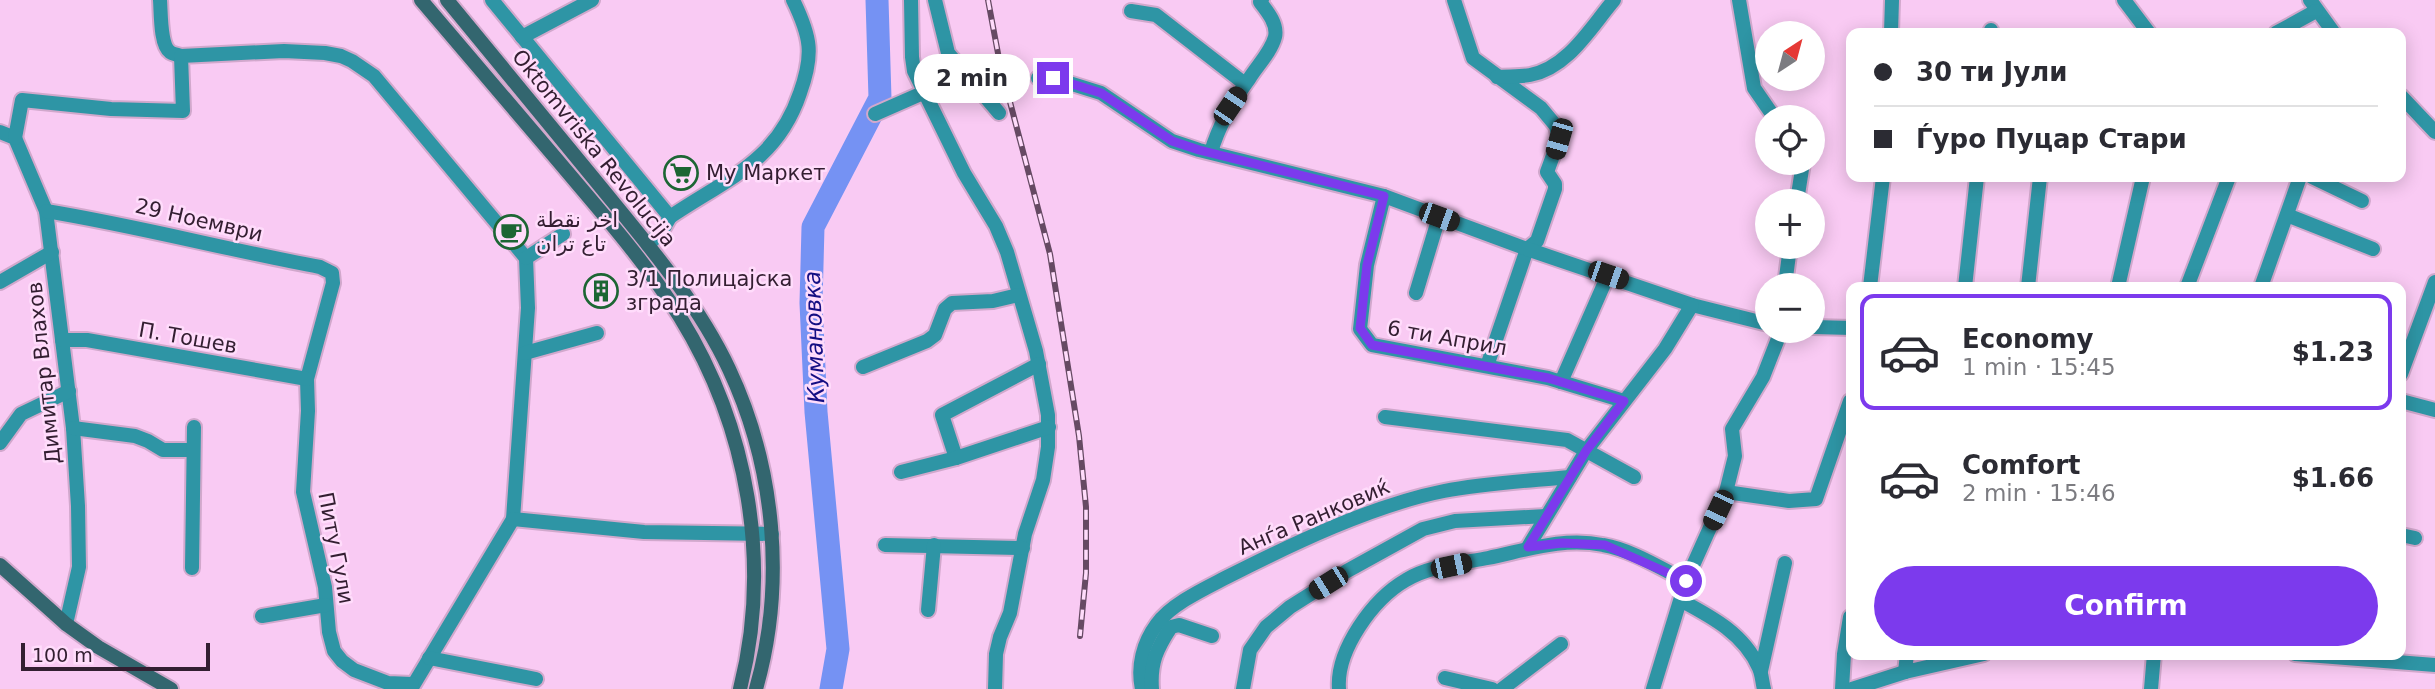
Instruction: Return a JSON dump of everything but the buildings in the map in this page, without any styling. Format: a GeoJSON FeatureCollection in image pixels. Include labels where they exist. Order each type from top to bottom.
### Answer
{"type":"FeatureCollection","features":[{"type":"Feature","properties":{"kind":"street"},"geometry":{"type":"LineString","coordinates":[[160,0],[166,48],[171,53],[181,56],[305,51],[341,56],[362,66],[527,258],[528,308],[513,519],[412,687]]}},
{"type":"Feature","properties":{"kind":"street","name":"Oktomvriska Revolucija"},"geometry":{"type":"LineString","coordinates":[[421,0],[608,220],[679,316],[718,391],[733,434],[754,535],[751,641],[740,689]]}},
{"type":"Feature","properties":{"kind":"street","name":"Oktomvriska Revolucija"},"geometry":{"type":"LineString","coordinates":[[447,0],[670,274],[710,334],[739,391],[757,440],[770,507],[772,534],[772,607],[756,689]]}},
{"type":"Feature","properties":{"kind":"street"},"geometry":{"type":"LineString","coordinates":[[492,0],[670,217]]}},
{"type":"Feature","properties":{"kind":"street"},"geometry":{"type":"LineString","coordinates":[[522,37],[592,0]]}},
{"type":"Feature","properties":{"kind":"street"},"geometry":{"type":"LineString","coordinates":[[648,245],[662,231],[670,217],[737,174],[770,148],[787,127],[806,77],[809,50],[806,26],[793,0]]}},
{"type":"Feature","properties":{"kind":"street"},"geometry":{"type":"LineString","coordinates":[[911,0],[914,71],[964,173],[996,226],[1007,253],[1039,364],[1049,427],[1043,481],[1028,526],[1010,613],[996,654],[995,689]]}},
{"type":"Feature","properties":{"kind":"street"},"geometry":{"type":"LineString","coordinates":[[935,0],[948,53],[999,113]]}},
{"type":"Feature","properties":{"kind":"street"},"geometry":{"type":"LineString","coordinates":[[1211,152],[1216,134],[1230,106],[1275,37],[1270,15],[1260,2],[1262,0]]}},
{"type":"Feature","properties":{"kind":"street"},"geometry":{"type":"LineString","coordinates":[[1454,0],[1473,58],[1541,108],[1556,126],[1559,139],[1547,172],[1555,184],[1555,189],[1538,242],[1528,249],[1487,366]]}},
{"type":"Feature","properties":{"kind":"street"},"geometry":{"type":"LineString","coordinates":[[1497,77],[1531,75],[1549,69],[1565,59],[1614,0]]}},
{"type":"Feature","properties":{"kind":"street"},"geometry":{"type":"LineString","coordinates":[[1739,0],[1754,88],[1766,105]]}},
{"type":"Feature","properties":{"kind":"street"},"geometry":{"type":"LineString","coordinates":[[1891,28],[1892,0]]}},
{"type":"Feature","properties":{"kind":"street"},"geometry":{"type":"LineString","coordinates":[[2124,0],[2145,28]]}},
{"type":"Feature","properties":{"kind":"street"},"geometry":{"type":"LineString","coordinates":[[2283,28],[2313,5],[2330,28]]}},
{"type":"Feature","properties":{"kind":"street"},"geometry":{"type":"LineString","coordinates":[[1131,11],[1156,15],[1245,84]]}},
{"type":"Feature","properties":{"kind":"street"},"geometry":{"type":"LineString","coordinates":[[0,132],[15,138],[22,100],[111,110],[183,111],[181,56]]}},
{"type":"Feature","properties":{"kind":"street"},"geometry":{"type":"LineString","coordinates":[[1038,78],[1053,78],[1101,93],[1172,141],[1384,196],[1692,305],[1755,321]]}},
{"type":"Feature","properties":{"kind":"street"},"geometry":{"type":"LineString","coordinates":[[875,114],[925,92]]}},
{"type":"Feature","properties":{"kind":"street"},"geometry":{"type":"LineString","coordinates":[[2406,101],[2435,132]]}},
{"type":"Feature","properties":{"kind":"street","name":"Димитар Влахов"},"geometry":{"type":"LineString","coordinates":[[15,138],[46,211],[73,428],[79,567],[66,624]]}},
{"type":"Feature","properties":{"kind":"street"},"geometry":{"type":"LineString","coordinates":[[1871,282],[1882,182]]}},
{"type":"Feature","properties":{"kind":"street"},"geometry":{"type":"LineString","coordinates":[[1966,282],[1976,182]]}},
{"type":"Feature","properties":{"kind":"street"},"geometry":{"type":"LineString","coordinates":[[2029,282],[2039,182]]}},
{"type":"Feature","properties":{"kind":"street"},"geometry":{"type":"LineString","coordinates":[[2119,282],[2142,182]]}},
{"type":"Feature","properties":{"kind":"street"},"geometry":{"type":"LineString","coordinates":[[2189,282],[2227,182]]}},
{"type":"Feature","properties":{"kind":"street"},"geometry":{"type":"LineString","coordinates":[[2263,282],[2298,182]]}},
{"type":"Feature","properties":{"kind":"street"},"geometry":{"type":"LineString","coordinates":[[2322,182],[2362,201]]}},
{"type":"Feature","properties":{"kind":"street","name":"6 ти Април"},"geometry":{"type":"LineString","coordinates":[[1384,196],[1367,265],[1360,328],[1372,345],[1561,382],[1624,401]]}},
{"type":"Feature","properties":{"kind":"street","name":"29 Ноември"},"geometry":{"type":"LineString","coordinates":[[46,211],[320,267],[332,273],[333,283]]}},
{"type":"Feature","properties":{"kind":"street"},"geometry":{"type":"LineString","coordinates":[[2287,215],[2373,249]]}},
{"type":"Feature","properties":{"kind":"street"},"geometry":{"type":"LineString","coordinates":[[1416,293],[1439,217]]}},
{"type":"Feature","properties":{"kind":"street"},"geometry":{"type":"LineString","coordinates":[[527,258],[563,234]]}},
{"type":"Feature","properties":{"kind":"street"},"geometry":{"type":"LineString","coordinates":[[0,282],[52,252]]}},
{"type":"Feature","properties":{"kind":"street"},"geometry":{"type":"LineString","coordinates":[[1561,382],[1608,275]]}},
{"type":"Feature","properties":{"kind":"street"},"geometry":{"type":"LineString","coordinates":[[2406,360],[2435,282]]}},
{"type":"Feature","properties":{"kind":"street","name":"Питу Гули"},"geometry":{"type":"LineString","coordinates":[[333,283],[307,379],[308,411],[303,492],[325,587],[332,642],[334,651],[342,661],[369,677],[412,687]]}},
{"type":"Feature","properties":{"kind":"street"},"geometry":{"type":"LineString","coordinates":[[863,367],[927,341],[935,335],[945,309],[952,303],[993,301],[1018,295]]}},
{"type":"Feature","properties":{"kind":"street"},"geometry":{"type":"LineString","coordinates":[[1528,547],[1586,451],[1665,349],[1692,305]]}},
{"type":"Feature","properties":{"kind":"street"},"geometry":{"type":"LineString","coordinates":[[1825,327],[1846,328]]}},
{"type":"Feature","properties":{"kind":"street"},"geometry":{"type":"LineString","coordinates":[[525,353],[597,334]]}},
{"type":"Feature","properties":{"kind":"street","name":"П. Тошев"},"geometry":{"type":"LineString","coordinates":[[62,340],[87,340],[307,379]]}},
{"type":"Feature","properties":{"kind":"street"},"geometry":{"type":"LineString","coordinates":[[1653,689],[1686,581],[1726,492],[1735,456],[1732,429],[1763,377],[1776,343]]}},
{"type":"Feature","properties":{"kind":"street"},"geometry":{"type":"LineString","coordinates":[[956,458],[942,415],[1039,364]]}},
{"type":"Feature","properties":{"kind":"street"},"geometry":{"type":"LineString","coordinates":[[0,443],[21,414],[69,391]]}},
{"type":"Feature","properties":{"kind":"street"},"geometry":{"type":"LineString","coordinates":[[2406,402],[2435,410]]}},
{"type":"Feature","properties":{"kind":"street"},"geometry":{"type":"LineString","coordinates":[[1726,492],[1789,501],[1816,499],[1846,413]]}},
{"type":"Feature","properties":{"kind":"street"},"geometry":{"type":"LineString","coordinates":[[1385,417],[1567,440],[1634,477]]}},
{"type":"Feature","properties":{"kind":"street"},"geometry":{"type":"LineString","coordinates":[[192,568],[194,427]]}},
{"type":"Feature","properties":{"kind":"street"},"geometry":{"type":"LineString","coordinates":[[901,472],[956,458],[1049,427]]}},
{"type":"Feature","properties":{"kind":"street"},"geometry":{"type":"LineString","coordinates":[[73,428],[135,436],[163,450],[192,450]]}},
{"type":"Feature","properties":{"kind":"street","name":"Анѓа Ранковиќ"},"geometry":{"type":"LineString","coordinates":[[1142,689],[1139,673],[1143,651],[1157,623],[1188,599],[1251,565],[1349,521],[1442,491],[1570,477]]}},
{"type":"Feature","properties":{"kind":"street"},"geometry":{"type":"LineString","coordinates":[[1242,689],[1250,650],[1266,627],[1290,607],[1347,570],[1423,529],[1455,521],[1546,516]]}},
{"type":"Feature","properties":{"kind":"street"},"geometry":{"type":"LineString","coordinates":[[513,519],[644,532],[772,534]]}},
{"type":"Feature","properties":{"kind":"street"},"geometry":{"type":"LineString","coordinates":[[1339,689],[1347,650],[1361,624],[1383,597],[1407,579],[1433,570],[1528,547],[1562,543],[1605,545],[1686,581]]}},
{"type":"Feature","properties":{"kind":"street"},"geometry":{"type":"LineString","coordinates":[[885,544],[1023,548]]}},
{"type":"Feature","properties":{"kind":"street"},"geometry":{"type":"LineString","coordinates":[[928,610],[934,545]]}},
{"type":"Feature","properties":{"kind":"street"},"geometry":{"type":"LineString","coordinates":[[1764,689],[1761,671],[1785,563]]}},
{"type":"Feature","properties":{"kind":"street"},"geometry":{"type":"LineString","coordinates":[[0,565],[66,624],[98,647],[171,689]]}},
{"type":"Feature","properties":{"kind":"street"},"geometry":{"type":"LineString","coordinates":[[1682,601],[1731,631],[1745,645],[1761,671]]}},
{"type":"Feature","properties":{"kind":"street"},"geometry":{"type":"LineString","coordinates":[[262,616],[326,605]]}},
{"type":"Feature","properties":{"kind":"street"},"geometry":{"type":"LineString","coordinates":[[1152,689],[1151,670],[1159,645],[1171,627],[1179,625],[1212,636]]}},
{"type":"Feature","properties":{"kind":"street"},"geometry":{"type":"LineString","coordinates":[[1842,689],[1846,642]]}},
{"type":"Feature","properties":{"kind":"street"},"geometry":{"type":"LineString","coordinates":[[1502,689],[1562,644]]}},
{"type":"Feature","properties":{"kind":"street"},"geometry":{"type":"LineString","coordinates":[[429,658],[536,679]]}},
{"type":"Feature","properties":{"kind":"street"},"geometry":{"type":"LineString","coordinates":[[1905,672],[1906,660]]}},
{"type":"Feature","properties":{"kind":"street"},"geometry":{"type":"LineString","coordinates":[[1852,689],[1905,672],[1958,660]]}},
{"type":"Feature","properties":{"kind":"street"},"geometry":{"type":"LineString","coordinates":[[2151,689],[2153,660]]}},
{"type":"Feature","properties":{"kind":"street"},"geometry":{"type":"LineString","coordinates":[[2371,660],[2435,665]]}},
{"type":"Feature","properties":{"kind":"street"},"geometry":{"type":"LineString","coordinates":[[1445,678],[1492,689]]}},
{"type":"Feature","properties":{"kind":"waterway","name":"Кумановка"},"geometry":{"type":"LineString","coordinates":[[831,689],[838,649],[816,412],[811,303],[813,227],[880,98],[877,0]]}},
{"type":"Feature","properties":{"kind":"railway"},"geometry":{"type":"LineString","coordinates":[[988,0],[1000,64],[1050,254],[1079,436],[1086,507],[1086,573],[1080,636]]}},
{"type":"Feature","properties":{"kind":"place","name":"Му Маркет"},"geometry":{"type":"Point","coordinates":[681,173]}},
{"type":"Feature","properties":{"kind":"place","name":"اخر نقطة تاع تران"},"geometry":{"type":"Point","coordinates":[511,232]}},
{"type":"Feature","properties":{"kind":"place","name":"3/1 Полицајска зграда"},"geometry":{"type":"Point","coordinates":[601,291]}},
{"type":"Feature","properties":{"kind":"route"},"geometry":{"type":"LineString","coordinates":[[1053,78],[1101,93],[1172,141],[1384,196],[1367,265],[1360,328],[1372,345],[1548,378],[1624,401],[1586,451],[1528,547],[1562,543],[1605,545],[1686,581]]}}]}
